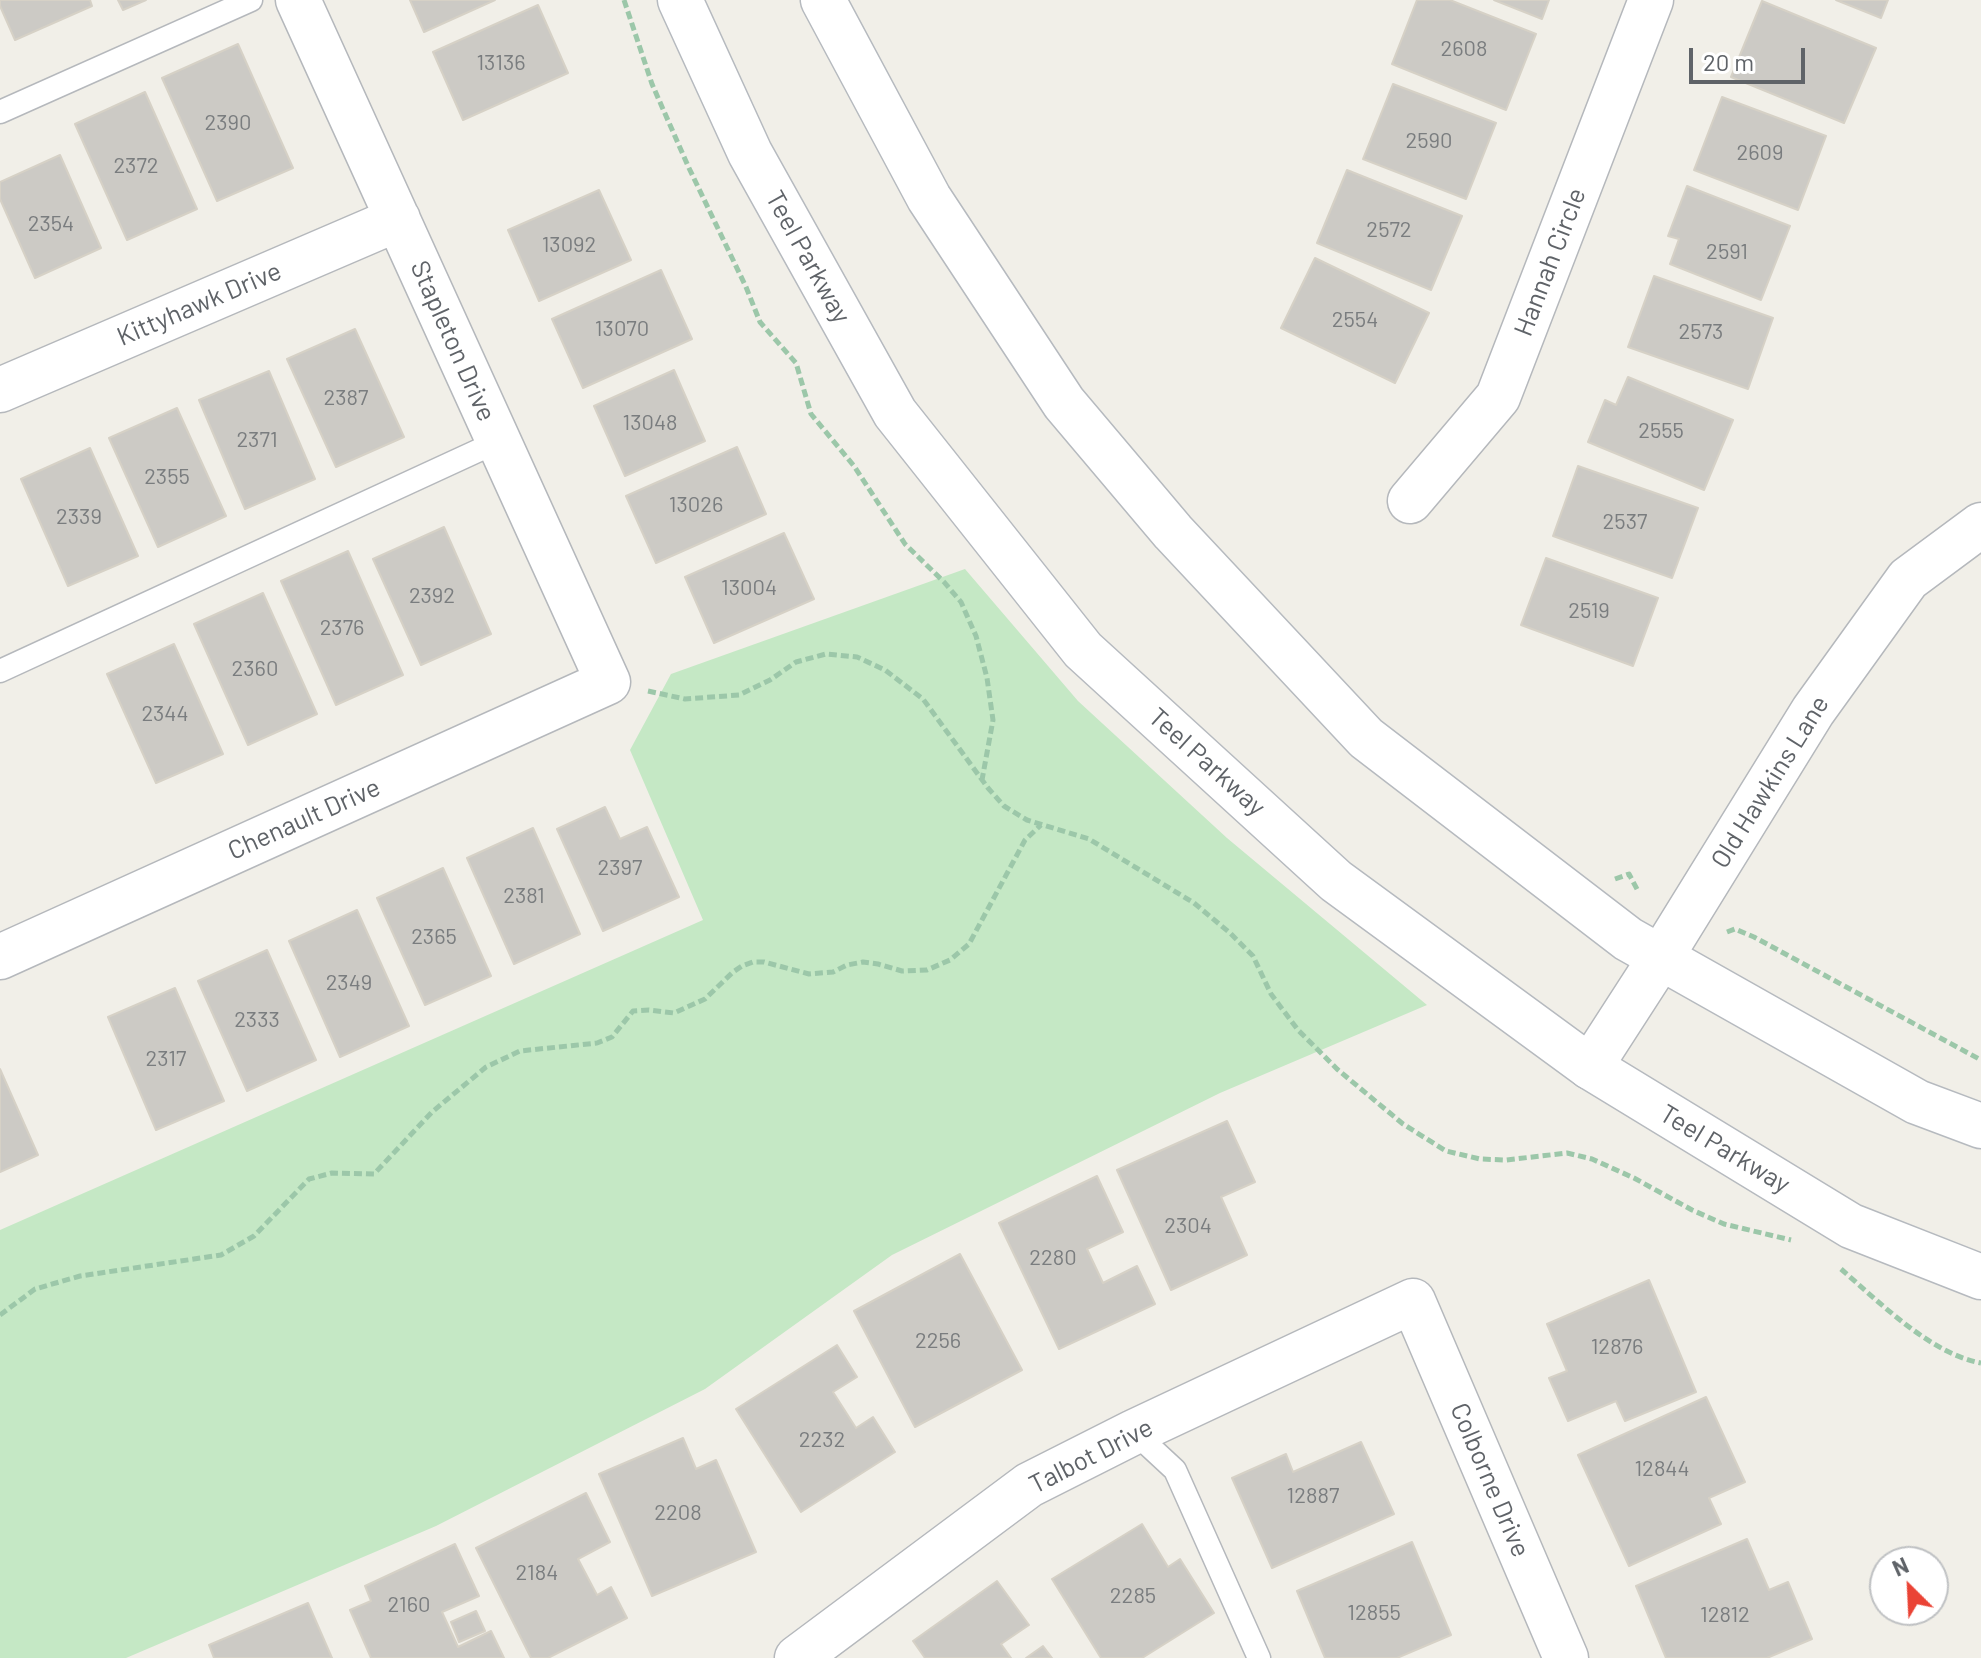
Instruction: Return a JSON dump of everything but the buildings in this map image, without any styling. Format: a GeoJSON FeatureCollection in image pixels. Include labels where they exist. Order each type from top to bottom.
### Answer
{"type":"FeatureCollection","features":[{"type":"Feature","properties":{"kind":"street","name":"Stapleton Drive"},"geometry":{"type":"LineString","coordinates":[[298,0],[608,682]]}},
{"type":"Feature","properties":{"kind":"street","name":"Teel Parkway"},"geometry":{"type":"LineString","coordinates":[[680,0],[750,153],[895,413],[1083,650],[1336,881],[1590,1067],[1851,1226],[1981,1277]]}},
{"type":"Feature","properties":{"kind":"street"},"geometry":{"type":"LineString","coordinates":[[823,0],[929,198],[1064,403],[1173,532],[1366,738],[1628,939],[1917,1102],[1981,1126]]}},
{"type":"Feature","properties":{"kind":"street","name":"Hannah Circle"},"geometry":{"type":"LineString","coordinates":[[1410,501],[1498,397],[1651,0]]}},
{"type":"Feature","properties":{"kind":"street","name":"Kittyhawk Drive"},"geometry":{"type":"LineString","coordinates":[[0,390],[398,219]]}},
{"type":"Feature","properties":{"kind":"street","name":"Old Hawkins Lane"},"geometry":{"type":"LineString","coordinates":[[1590,1067],[1813,711],[1908,579],[1981,525]]}},
{"type":"Feature","properties":{"kind":"street","name":"Chenault Drive"},"geometry":{"type":"LineString","coordinates":[[0,957],[608,682]]}},
{"type":"Feature","properties":{"kind":"street","name":"Talbot Drive"},"geometry":{"type":"LineString","coordinates":[[797,1658],[1029,1485],[1134,1432],[1413,1301]]}},
{"type":"Feature","properties":{"kind":"street","name":"Colborne Drive"},"geometry":{"type":"LineString","coordinates":[[1413,1301],[1566,1658]]}},
{"type":"Feature","properties":{"kind":"lane"},"geometry":{"type":"LineString","coordinates":[[0,112],[251,0]]}},
{"type":"Feature","properties":{"kind":"lane"},"geometry":{"type":"LineString","coordinates":[[0,671],[499,441]]}},
{"type":"Feature","properties":{"kind":"lane"},"geometry":{"type":"LineString","coordinates":[[1134,1432],[1175,1470],[1250,1654]]}},
{"type":"Feature","properties":{"kind":"path"},"geometry":{"type":"LineString","coordinates":[[624,0],[652,84],[688,166],[760,322],[796,363],[811,414],[854,466],[905,544],[961,602],[976,636],[987,678],[993,720],[982,780]]}},
{"type":"Feature","properties":{"kind":"path"},"geometry":{"type":"LineString","coordinates":[[608,682],[685,699],[739,695],[770,680],[796,662],[826,654],[857,657],[885,670],[923,699],[1004,806],[1027,820],[1089,839],[1194,903],[1253,956],[1271,994],[1298,1030],[1337,1069],[1403,1124],[1446,1151],[1480,1159],[1506,1160],[1567,1153],[1592,1159],[1724,1224],[1795,1241]]}},
{"type":"Feature","properties":{"kind":"path"},"geometry":{"type":"LineString","coordinates":[[0,1315],[35,1289],[80,1276],[221,1255],[254,1236],[309,1179],[332,1173],[374,1174],[432,1112],[486,1067],[520,1051],[597,1043],[612,1037],[633,1011],[674,1013],[705,999],[742,966],[764,962],[809,974],[833,972],[863,962],[902,971],[927,970],[950,960],[969,944],[1025,840],[1041,825]]}},
{"type":"Feature","properties":{"kind":"path"},"geometry":{"type":"LineString","coordinates":[[1608,881],[1629,874],[1638,892]]}},
{"type":"Feature","properties":{"kind":"path"},"geometry":{"type":"LineString","coordinates":[[1719,935],[1735,929],[1754,937],[1981,1060]]}},
{"type":"Feature","properties":{"kind":"path"},"geometry":{"type":"LineString","coordinates":[[1838,1267],[1930,1342],[1965,1360],[1981,1363]]}},
{"type":"Feature","properties":{"kind":"green space"},"geometry":{"type":"Polygon","coordinates":[[[965,569],[1078,701],[1227,838],[1427,1005],[1220,1093],[892,1255],[705,1389],[436,1526],[126,1658],[0,1658],[0,1230],[703,920],[630,750],[671,674],[965,569]]]}}]}
